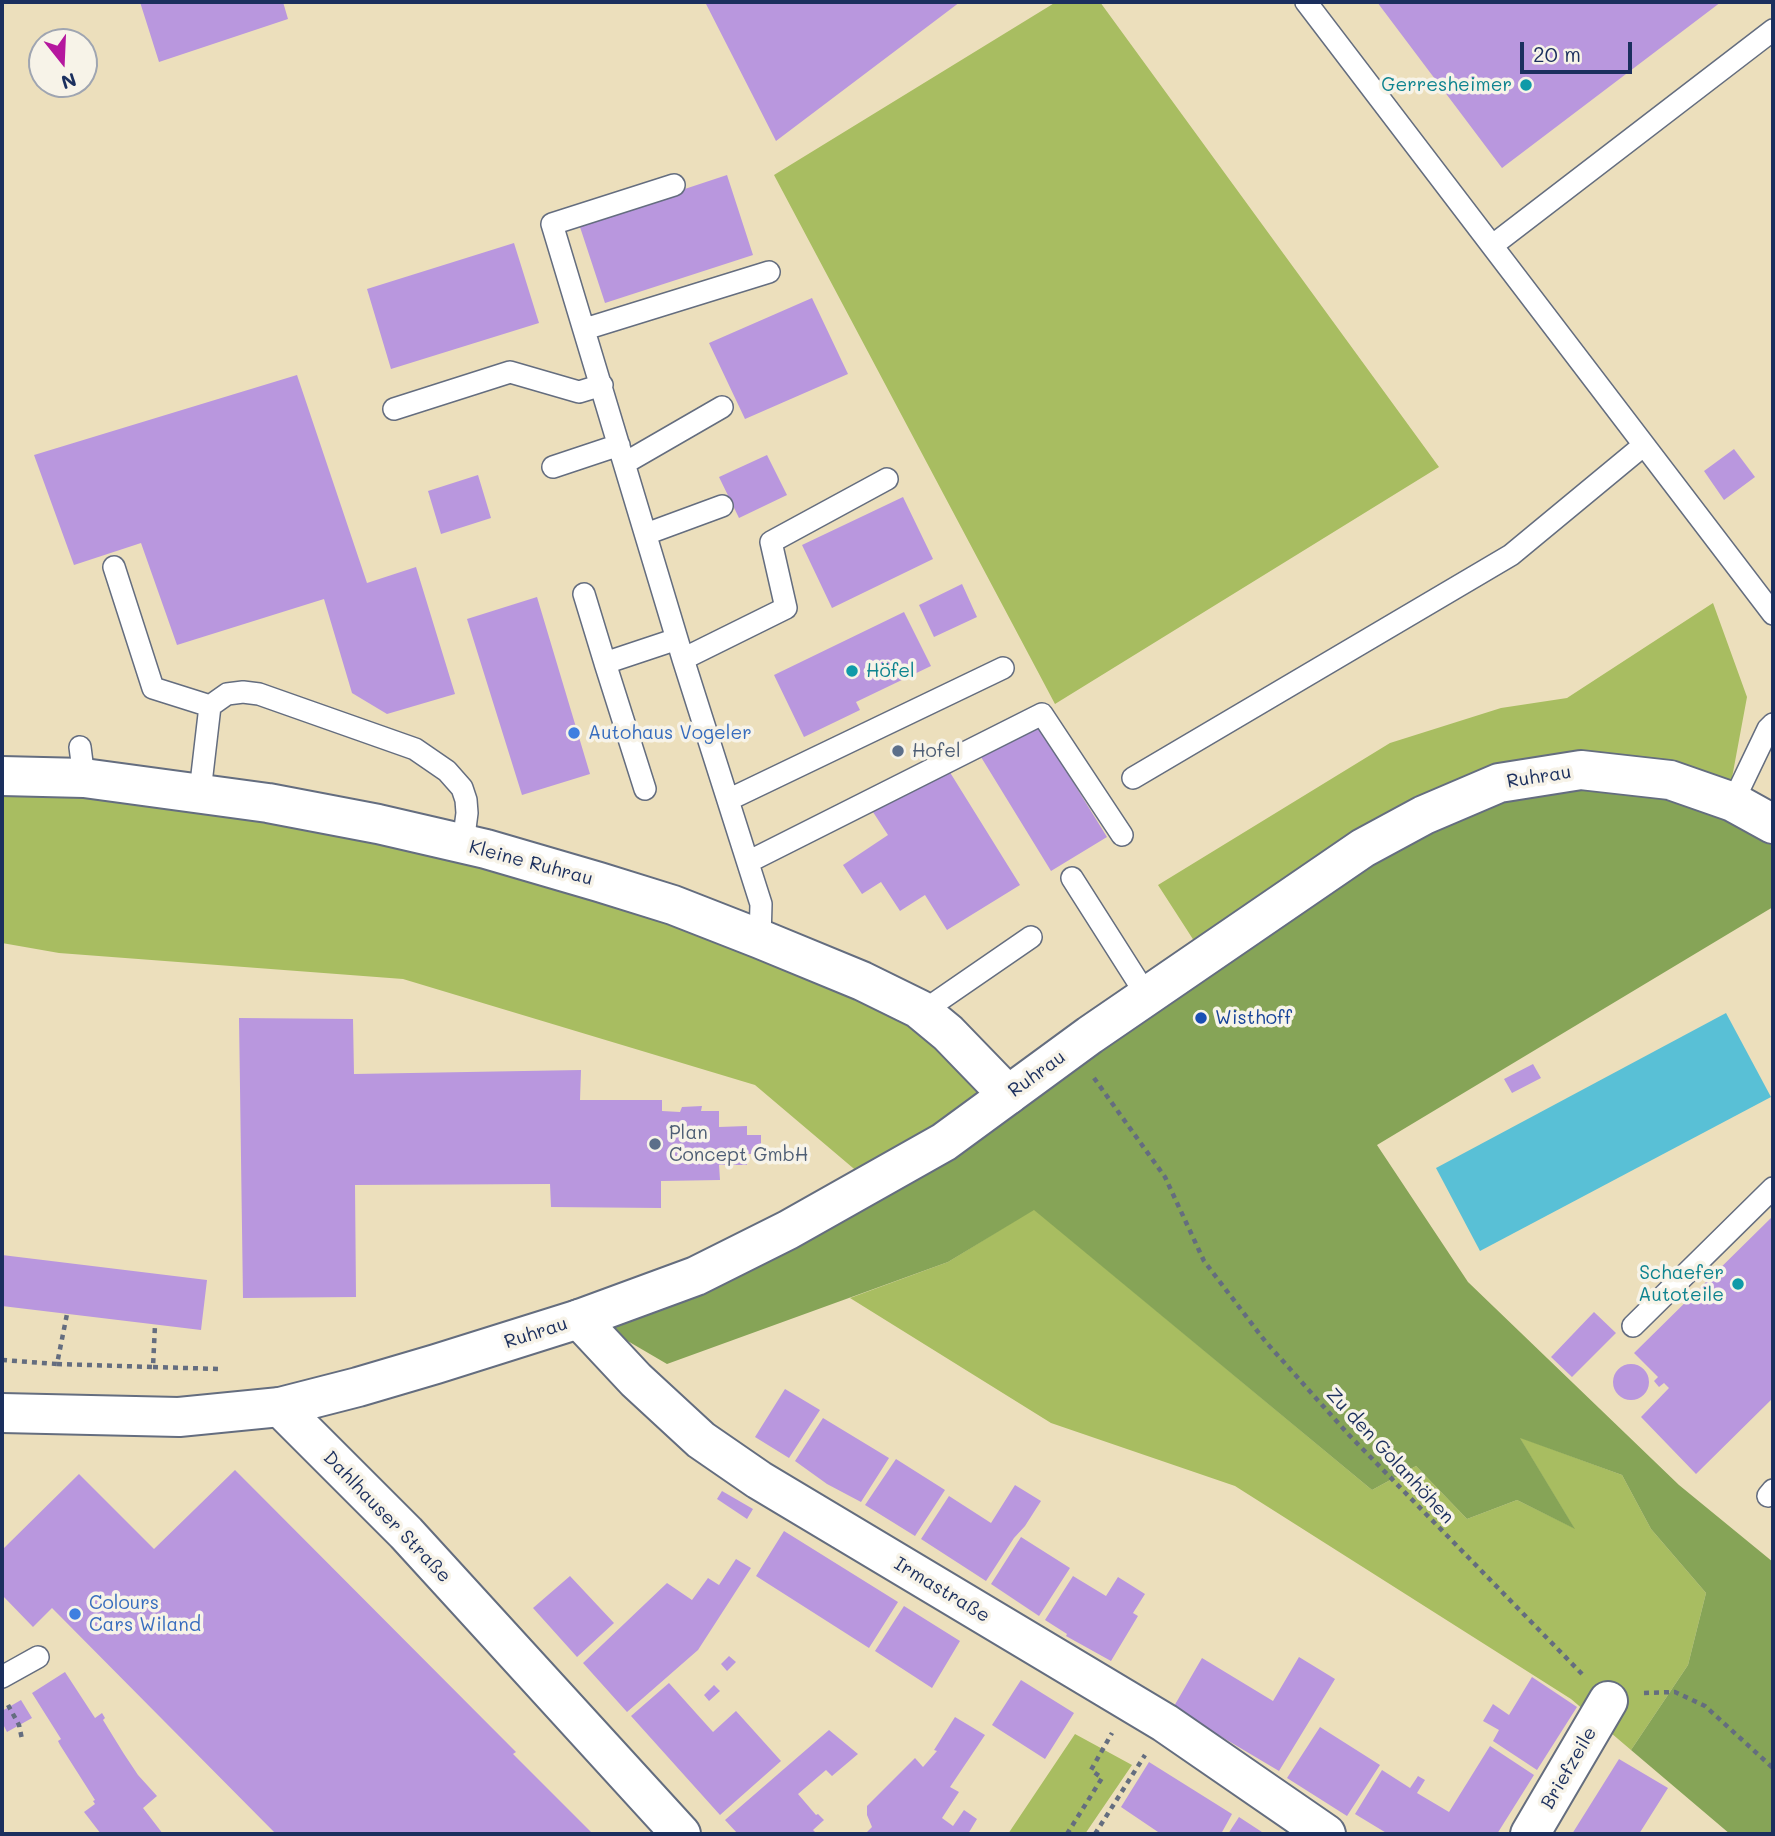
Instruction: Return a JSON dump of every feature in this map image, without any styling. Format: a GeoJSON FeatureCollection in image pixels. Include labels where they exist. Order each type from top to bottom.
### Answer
{"type":"FeatureCollection","features":[{"type":"Feature","properties":{"kind":"street","name":"Kleine Ruhrau"},"geometry":{"type":"LineString","coordinates":[[2,776],[82,762],[200,792],[378,824],[463,844],[673,905],[862,981],[922,1012],[948,1033],[1008,1095]]}},
{"type":"Feature","properties":{"kind":"street","name":"Ruhrau"},"geometry":{"type":"LineString","coordinates":[[280,1407],[358,1387],[579,1319],[696,1276],[788,1230],[944,1142],[1071,1049],[1363,848],[1424,815],[1499,783],[1581,770],[1670,780],[1733,802],[1773,824]]}},
{"type":"Feature","properties":{"kind":"street","name":"Irmastraße"},"geometry":{"type":"LineString","coordinates":[[579,1319],[636,1380],[701,1440],[759,1480],[1165,1723],[1326,1834]]}},
{"type":"Feature","properties":{"kind":"street"},"geometry":{"type":"LineString","coordinates":[[2,1413],[179,1417],[280,1407]]}},
{"type":"Feature","properties":{"kind":"street","name":"Dahlhauser Straße"},"geometry":{"type":"LineString","coordinates":[[280,1407],[406,1533],[681,1834]]}},
{"type":"Feature","properties":{"kind":"street","name":"Briefzeile"},"geometry":{"type":"LineString","coordinates":[[1530,1834],[1608,1701]]}},
{"type":"Feature","properties":{"kind":"lane"},"geometry":{"type":"LineString","coordinates":[[1306,2],[1772,609]]}},
{"type":"Feature","properties":{"kind":"lane"},"geometry":{"type":"LineString","coordinates":[[1493,245],[1773,30]]}},
{"type":"Feature","properties":{"kind":"lane"},"geometry":{"type":"LineString","coordinates":[[674,185],[552,224],[677,639],[761,904],[760,939]]}},
{"type":"Feature","properties":{"kind":"lane"},"geometry":{"type":"LineString","coordinates":[[585,329],[769,272]]}},
{"type":"Feature","properties":{"kind":"lane"},"geometry":{"type":"LineString","coordinates":[[394,409],[510,372],[579,392],[602,385]]}},
{"type":"Feature","properties":{"kind":"lane"},"geometry":{"type":"LineString","coordinates":[[553,467],[622,454],[722,407]]}},
{"type":"Feature","properties":{"kind":"lane"},"geometry":{"type":"LineString","coordinates":[[1133,778],[1511,555],[1644,445]]}},
{"type":"Feature","properties":{"kind":"lane"},"geometry":{"type":"LineString","coordinates":[[684,659],[786,608],[771,542],[887,479]]}},
{"type":"Feature","properties":{"kind":"lane"},"geometry":{"type":"LineString","coordinates":[[646,534],[722,506]]}},
{"type":"Feature","properties":{"kind":"lane"},"geometry":{"type":"LineString","coordinates":[[114,567],[153,688],[210,706]]}},
{"type":"Feature","properties":{"kind":"lane"},"geometry":{"type":"LineString","coordinates":[[584,594],[645,789]]}},
{"type":"Feature","properties":{"kind":"lane"},"geometry":{"type":"LineString","coordinates":[[605,663],[677,639]]}},
{"type":"Feature","properties":{"kind":"lane"},"geometry":{"type":"LineString","coordinates":[[728,800],[1003,668]]}},
{"type":"Feature","properties":{"kind":"lane"},"geometry":{"type":"LineString","coordinates":[[200,792],[210,706],[227,694],[259,694],[415,749],[447,771],[462,788],[467,813],[463,844]]}},
{"type":"Feature","properties":{"kind":"lane"},"geometry":{"type":"LineString","coordinates":[[748,862],[1042,714],[1122,835]]}},
{"type":"Feature","properties":{"kind":"lane"},"geometry":{"type":"LineString","coordinates":[[1733,802],[1768,729],[1773,724]]}},
{"type":"Feature","properties":{"kind":"lane"},"geometry":{"type":"LineString","coordinates":[[1072,878],[1147,996]]}},
{"type":"Feature","properties":{"kind":"lane"},"geometry":{"type":"LineString","coordinates":[[922,1012],[1031,937]]}},
{"type":"Feature","properties":{"kind":"lane"},"geometry":{"type":"LineString","coordinates":[[1633,1326],[1773,1188]]}},
{"type":"Feature","properties":{"kind":"lane"},"geometry":{"type":"LineString","coordinates":[[2,1678],[38,1657]]}},
{"type":"Feature","properties":{"kind":"path","name":"Zu den Golanhöhen"},"geometry":{"type":"LineString","coordinates":[[1071,1049],[1166,1177],[1204,1261],[1257,1332],[1348,1434],[1608,1701]]}},
{"type":"Feature","properties":{"kind":"path"},"geometry":{"type":"LineString","coordinates":[[57,1364],[67,1314]]}},
{"type":"Feature","properties":{"kind":"path"},"geometry":{"type":"LineString","coordinates":[[153,1367],[155,1325]]}},
{"type":"Feature","properties":{"kind":"path"},"geometry":{"type":"LineString","coordinates":[[2,1360],[220,1369]]}},
{"type":"Feature","properties":{"kind":"path"},"geometry":{"type":"LineString","coordinates":[[1608,1701],[1653,1691],[1675,1692],[1705,1706],[1773,1768]]}},
{"type":"Feature","properties":{"kind":"path"},"geometry":{"type":"LineString","coordinates":[[9,1707],[19,1725],[22,1739]]}},
{"type":"Feature","properties":{"kind":"path"},"geometry":{"type":"LineString","coordinates":[[1095,1834],[1165,1723]]}},
{"type":"Feature","properties":{"kind":"path"},"geometry":{"type":"LineString","coordinates":[[1067,1834],[1102,1778],[1091,1770],[1112,1734]]}},
{"type":"Feature","properties":{"kind":"green space"},"geometry":{"type":"Polygon","coordinates":[[[1056,2],[1100,2],[1439,467],[1055,704],[774,175],[1056,2]]]}},
{"type":"Feature","properties":{"kind":"green space"},"geometry":{"type":"Polygon","coordinates":[[[1713,603],[1747,697],[1729,794],[1198,947],[1158,885],[1390,743],[1501,708],[1567,698],[1713,603]]]}},
{"type":"Feature","properties":{"kind":"green space"},"geometry":{"type":"Polygon","coordinates":[[[2,780],[460,845],[857,983],[1000,1093],[866,1179],[755,1085],[403,979],[59,953],[2,943],[2,780]]]}},
{"type":"Feature","properties":{"kind":"green space"},"geometry":{"type":"Polygon","coordinates":[[[1671,785],[1773,831],[1773,907],[1377,1145],[1468,1282],[1679,1485],[1773,1562],[1773,1834],[1730,1834],[1631,1750],[1688,1665],[1706,1593],[1651,1529],[1622,1475],[1520,1438],[1575,1529],[1517,1500],[1467,1519],[1416,1466],[1372,1490],[1034,1210],[948,1262],[667,1364],[590,1319],[695,1282],[1369,854],[1500,789],[1671,785]]]}},
{"type":"Feature","properties":{"kind":"green space"},"geometry":{"type":"Polygon","coordinates":[[[1034,1209],[1372,1490],[1416,1466],[1467,1519],[1517,1500],[1574,1528],[1519,1437],[1622,1475],[1651,1529],[1706,1593],[1688,1665],[1631,1750],[1571,1699],[1235,1486],[1051,1423],[850,1298],[948,1262],[1034,1209]]]}},
{"type":"Feature","properties":{"kind":"green space"},"geometry":{"type":"Polygon","coordinates":[[[1075,1734],[1132,1765],[1085,1834],[1008,1834],[1075,1734]]]}},
{"type":"Feature","properties":{"kind":"water"},"geometry":{"type":"Polygon","coordinates":[[[1726,1013],[1771,1097],[1480,1251],[1436,1168],[1726,1013]]]}},
{"type":"Feature","properties":{"kind":"building"},"geometry":{"type":"Polygon","coordinates":[[[140,2],[283,2],[288,19],[159,62],[140,2]]]}},
{"type":"Feature","properties":{"kind":"building"},"geometry":{"type":"Polygon","coordinates":[[[705,2],[960,2],[776,141],[705,2]]]}},
{"type":"Feature","properties":{"kind":"building","name":"Gerresheimer"},"geometry":{"type":"Polygon","coordinates":[[[1377,2],[1721,2],[1502,168],[1377,2]]]}},
{"type":"Feature","properties":{"kind":"building"},"geometry":{"type":"Polygon","coordinates":[[[727,175],[753,255],[605,303],[579,224],[727,175]]]}},
{"type":"Feature","properties":{"kind":"building"},"geometry":{"type":"Polygon","coordinates":[[[514,243],[539,323],[391,369],[367,289],[514,243]]]}},
{"type":"Feature","properties":{"kind":"building"},"geometry":{"type":"Polygon","coordinates":[[[812,298],[848,374],[745,419],[709,343],[812,298]]]}},
{"type":"Feature","properties":{"kind":"building"},"geometry":{"type":"Polygon","coordinates":[[[297,375],[367,583],[416,567],[455,694],[387,714],[352,693],[324,599],[177,645],[141,543],[74,565],[34,455],[297,375]]]}},
{"type":"Feature","properties":{"kind":"building"},"geometry":{"type":"Polygon","coordinates":[[[1734,449],[1755,477],[1724,500],[1704,471],[1734,449]]]}},
{"type":"Feature","properties":{"kind":"building"},"geometry":{"type":"Polygon","coordinates":[[[767,455],[787,495],[739,518],[719,477],[767,455]]]}},
{"type":"Feature","properties":{"kind":"building"},"geometry":{"type":"Polygon","coordinates":[[[478,475],[491,518],[441,534],[428,491],[478,475]]]}},
{"type":"Feature","properties":{"kind":"building"},"geometry":{"type":"Polygon","coordinates":[[[903,497],[933,559],[832,608],[802,545],[903,497]]]}},
{"type":"Feature","properties":{"kind":"building"},"geometry":{"type":"Polygon","coordinates":[[[962,584],[977,617],[934,637],[919,605],[962,584]]]}},
{"type":"Feature","properties":{"kind":"building"},"geometry":{"type":"Polygon","coordinates":[[[537,597],[590,774],[522,795],[467,619],[537,597]]]}},
{"type":"Feature","properties":{"kind":"building","name":"Höfel"},"geometry":{"type":"Polygon","coordinates":[[[904,612],[931,666],[856,702],[860,710],[804,737],[774,675],[904,612]]]}},
{"type":"Feature","properties":{"kind":"building"},"geometry":{"type":"Polygon","coordinates":[[[1036,722],[1107,837],[1051,871],[981,757],[1036,722]]]}},
{"type":"Feature","properties":{"kind":"building"},"geometry":{"type":"Polygon","coordinates":[[[946,766],[1020,885],[947,930],[925,895],[900,911],[881,882],[862,894],[843,865],[888,835],[873,812],[946,766]]]}},
{"type":"Feature","properties":{"kind":"building"},"geometry":{"type":"Polygon","coordinates":[[[239,1018],[353,1019],[354,1074],[581,1070],[580,1100],[662,1100],[662,1111],[680,1112],[682,1107],[702,1106],[701,1111],[719,1111],[719,1127],[747,1126],[747,1135],[761,1135],[761,1154],[747,1154],[747,1165],[719,1165],[720,1180],[661,1181],[661,1208],[551,1207],[550,1184],[355,1185],[356,1297],[243,1298],[239,1018]]]}},
{"type":"Feature","properties":{"kind":"building"},"geometry":{"type":"Polygon","coordinates":[[[1533,1064],[1541,1078],[1512,1093],[1504,1079],[1533,1064]]]}},
{"type":"Feature","properties":{"kind":"building","name":"Schaefer Autoteile"},"geometry":{"type":"Polygon","coordinates":[[[1773,1216],[1773,1398],[1696,1474],[1641,1417],[1669,1388],[1664,1383],[1659,1387],[1654,1381],[1658,1377],[1634,1353],[1773,1216]]]}},
{"type":"Feature","properties":{"kind":"building"},"geometry":{"type":"Polygon","coordinates":[[[2,1255],[207,1280],[201,1330],[2,1306],[2,1255]]]}},
{"type":"Feature","properties":{"kind":"building"},"geometry":{"type":"Polygon","coordinates":[[[1594,1312],[1616,1333],[1572,1377],[1551,1357],[1594,1312]]]}},
{"type":"Feature","properties":{"kind":"building"},"geometry":{"type":"Polygon","coordinates":[[[1631,1364],[1644,1369],[1649,1382],[1644,1395],[1631,1400],[1618,1395],[1613,1382],[1618,1369],[1631,1364]]]}},
{"type":"Feature","properties":{"kind":"building"},"geometry":{"type":"Polygon","coordinates":[[[785,1389],[820,1410],[789,1458],[755,1437],[785,1389]]]}},
{"type":"Feature","properties":{"kind":"building"},"geometry":{"type":"Polygon","coordinates":[[[823,1418],[889,1458],[861,1502],[827,1484],[795,1461],[823,1418]]]}},
{"type":"Feature","properties":{"kind":"building"},"geometry":{"type":"Polygon","coordinates":[[[896,1459],[945,1490],[915,1536],[865,1505],[896,1459]]]}},
{"type":"Feature","properties":{"kind":"building"},"geometry":{"type":"Polygon","coordinates":[[[235,1470],[516,1752],[513,1754],[593,1834],[276,1834],[52,1608],[33,1627],[2,1595],[2,1550],[79,1474],[154,1549],[235,1470]]]}},
{"type":"Feature","properties":{"kind":"building"},"geometry":{"type":"Polygon","coordinates":[[[1015,1485],[1041,1501],[986,1581],[921,1539],[949,1496],[991,1523],[1015,1485]]]}},
{"type":"Feature","properties":{"kind":"building"},"geometry":{"type":"Polygon","coordinates":[[[722,1491],[753,1509],[747,1519],[717,1499],[722,1491]]]}},
{"type":"Feature","properties":{"kind":"building"},"geometry":{"type":"Polygon","coordinates":[[[784,1531],[898,1602],[869,1648],[756,1576],[784,1531]]]}},
{"type":"Feature","properties":{"kind":"building"},"geometry":{"type":"Polygon","coordinates":[[[1021,1537],[1070,1568],[1039,1616],[991,1584],[1021,1537]]]}},
{"type":"Feature","properties":{"kind":"building"},"geometry":{"type":"Polygon","coordinates":[[[736,1559],[751,1568],[698,1650],[627,1712],[583,1663],[667,1583],[692,1600],[708,1578],[719,1585],[736,1559]]]}},
{"type":"Feature","properties":{"kind":"building"},"geometry":{"type":"Polygon","coordinates":[[[570,1576],[614,1623],[577,1657],[533,1608],[570,1576]]]}},
{"type":"Feature","properties":{"kind":"building"},"geometry":{"type":"Polygon","coordinates":[[[1073,1576],[1106,1596],[1118,1577],[1145,1594],[1133,1613],[1138,1616],[1111,1661],[1066,1636],[1067,1634],[1045,1620],[1073,1576]]]}},
{"type":"Feature","properties":{"kind":"building"},"geometry":{"type":"Polygon","coordinates":[[[904,1606],[960,1641],[932,1688],[875,1651],[904,1606]]]}},
{"type":"Feature","properties":{"kind":"building"},"geometry":{"type":"Polygon","coordinates":[[[729,1656],[736,1662],[727,1671],[721,1664],[729,1656]]]}},
{"type":"Feature","properties":{"kind":"building"},"geometry":{"type":"Polygon","coordinates":[[[1299,1657],[1335,1679],[1279,1771],[1173,1708],[1202,1658],[1273,1701],[1299,1657]]]}},
{"type":"Feature","properties":{"kind":"building"},"geometry":{"type":"Polygon","coordinates":[[[65,1672],[95,1718],[102,1713],[105,1718],[103,1720],[124,1754],[157,1796],[143,1808],[163,1834],[101,1834],[84,1812],[95,1804],[95,1800],[60,1745],[58,1741],[61,1739],[32,1693],[65,1672]]]}},
{"type":"Feature","properties":{"kind":"building"},"geometry":{"type":"Polygon","coordinates":[[[1532,1677],[1577,1707],[1537,1770],[1493,1741],[1499,1730],[1483,1721],[1493,1704],[1509,1715],[1532,1677]]]}},
{"type":"Feature","properties":{"kind":"building"},"geometry":{"type":"Polygon","coordinates":[[[1021,1680],[1074,1713],[1045,1759],[992,1725],[1021,1680]]]}},
{"type":"Feature","properties":{"kind":"building"},"geometry":{"type":"Polygon","coordinates":[[[669,1683],[713,1732],[736,1711],[781,1761],[720,1815],[631,1716],[669,1683]]]}},
{"type":"Feature","properties":{"kind":"building"},"geometry":{"type":"Polygon","coordinates":[[[714,1685],[720,1691],[709,1701],[704,1695],[714,1685]]]}},
{"type":"Feature","properties":{"kind":"building"},"geometry":{"type":"Polygon","coordinates":[[[21,1700],[32,1718],[7,1732],[2,1722],[2,1711],[21,1700]]]}},
{"type":"Feature","properties":{"kind":"building"},"geometry":{"type":"Polygon","coordinates":[[[955,1717],[985,1735],[950,1787],[959,1792],[942,1818],[953,1826],[964,1810],[977,1819],[968,1834],[865,1834],[872,1827],[867,1806],[915,1758],[923,1767],[937,1751],[934,1750],[955,1717]]]}},
{"type":"Feature","properties":{"kind":"building"},"geometry":{"type":"Polygon","coordinates":[[[1320,1727],[1380,1765],[1347,1816],[1287,1778],[1320,1727]]]}},
{"type":"Feature","properties":{"kind":"building"},"geometry":{"type":"Polygon","coordinates":[[[829,1730],[858,1754],[832,1776],[826,1770],[798,1794],[816,1815],[824,1820],[813,1830],[817,1834],[738,1834],[725,1820],[829,1730]]]}},
{"type":"Feature","properties":{"kind":"building"},"geometry":{"type":"Polygon","coordinates":[[[1490,1746],[1534,1775],[1497,1834],[1388,1834],[1355,1814],[1382,1770],[1410,1788],[1418,1776],[1425,1780],[1417,1793],[1449,1812],[1490,1746]]]}},
{"type":"Feature","properties":{"kind":"building"},"geometry":{"type":"Polygon","coordinates":[[[1619,1759],[1668,1788],[1639,1834],[1572,1834],[1619,1759]]]}},
{"type":"Feature","properties":{"kind":"building"},"geometry":{"type":"Polygon","coordinates":[[[1149,1762],[1232,1814],[1221,1834],[1161,1834],[1121,1807],[1149,1762]]]}},
{"type":"Feature","properties":{"kind":"building"},"geometry":{"type":"Polygon","coordinates":[[[1239,1817],[1265,1834],[1228,1834],[1239,1817]]]}},
{"type":"Feature","properties":{"kind":"place","name":"Gerresheimer"},"geometry":{"type":"Point","coordinates":[1526,85]}},
{"type":"Feature","properties":{"kind":"place","name":"Höfel"},"geometry":{"type":"Point","coordinates":[852,671]}},
{"type":"Feature","properties":{"kind":"place","name":"Autohaus Vogeler"},"geometry":{"type":"Point","coordinates":[574,733]}},
{"type":"Feature","properties":{"kind":"place","name":"Hofel"},"geometry":{"type":"Point","coordinates":[898,751]}},
{"type":"Feature","properties":{"kind":"place","name":"Wisthoff"},"geometry":{"type":"Point","coordinates":[1201,1018]}},
{"type":"Feature","properties":{"kind":"place","name":"Plan Concept GmbH"},"geometry":{"type":"Point","coordinates":[655,1144]}},
{"type":"Feature","properties":{"kind":"place","name":"Schaefer Autoteile"},"geometry":{"type":"Point","coordinates":[1738,1284]}},
{"type":"Feature","properties":{"kind":"place","name":"Colours Cars Wiland"},"geometry":{"type":"Point","coordinates":[75,1614]}}]}
